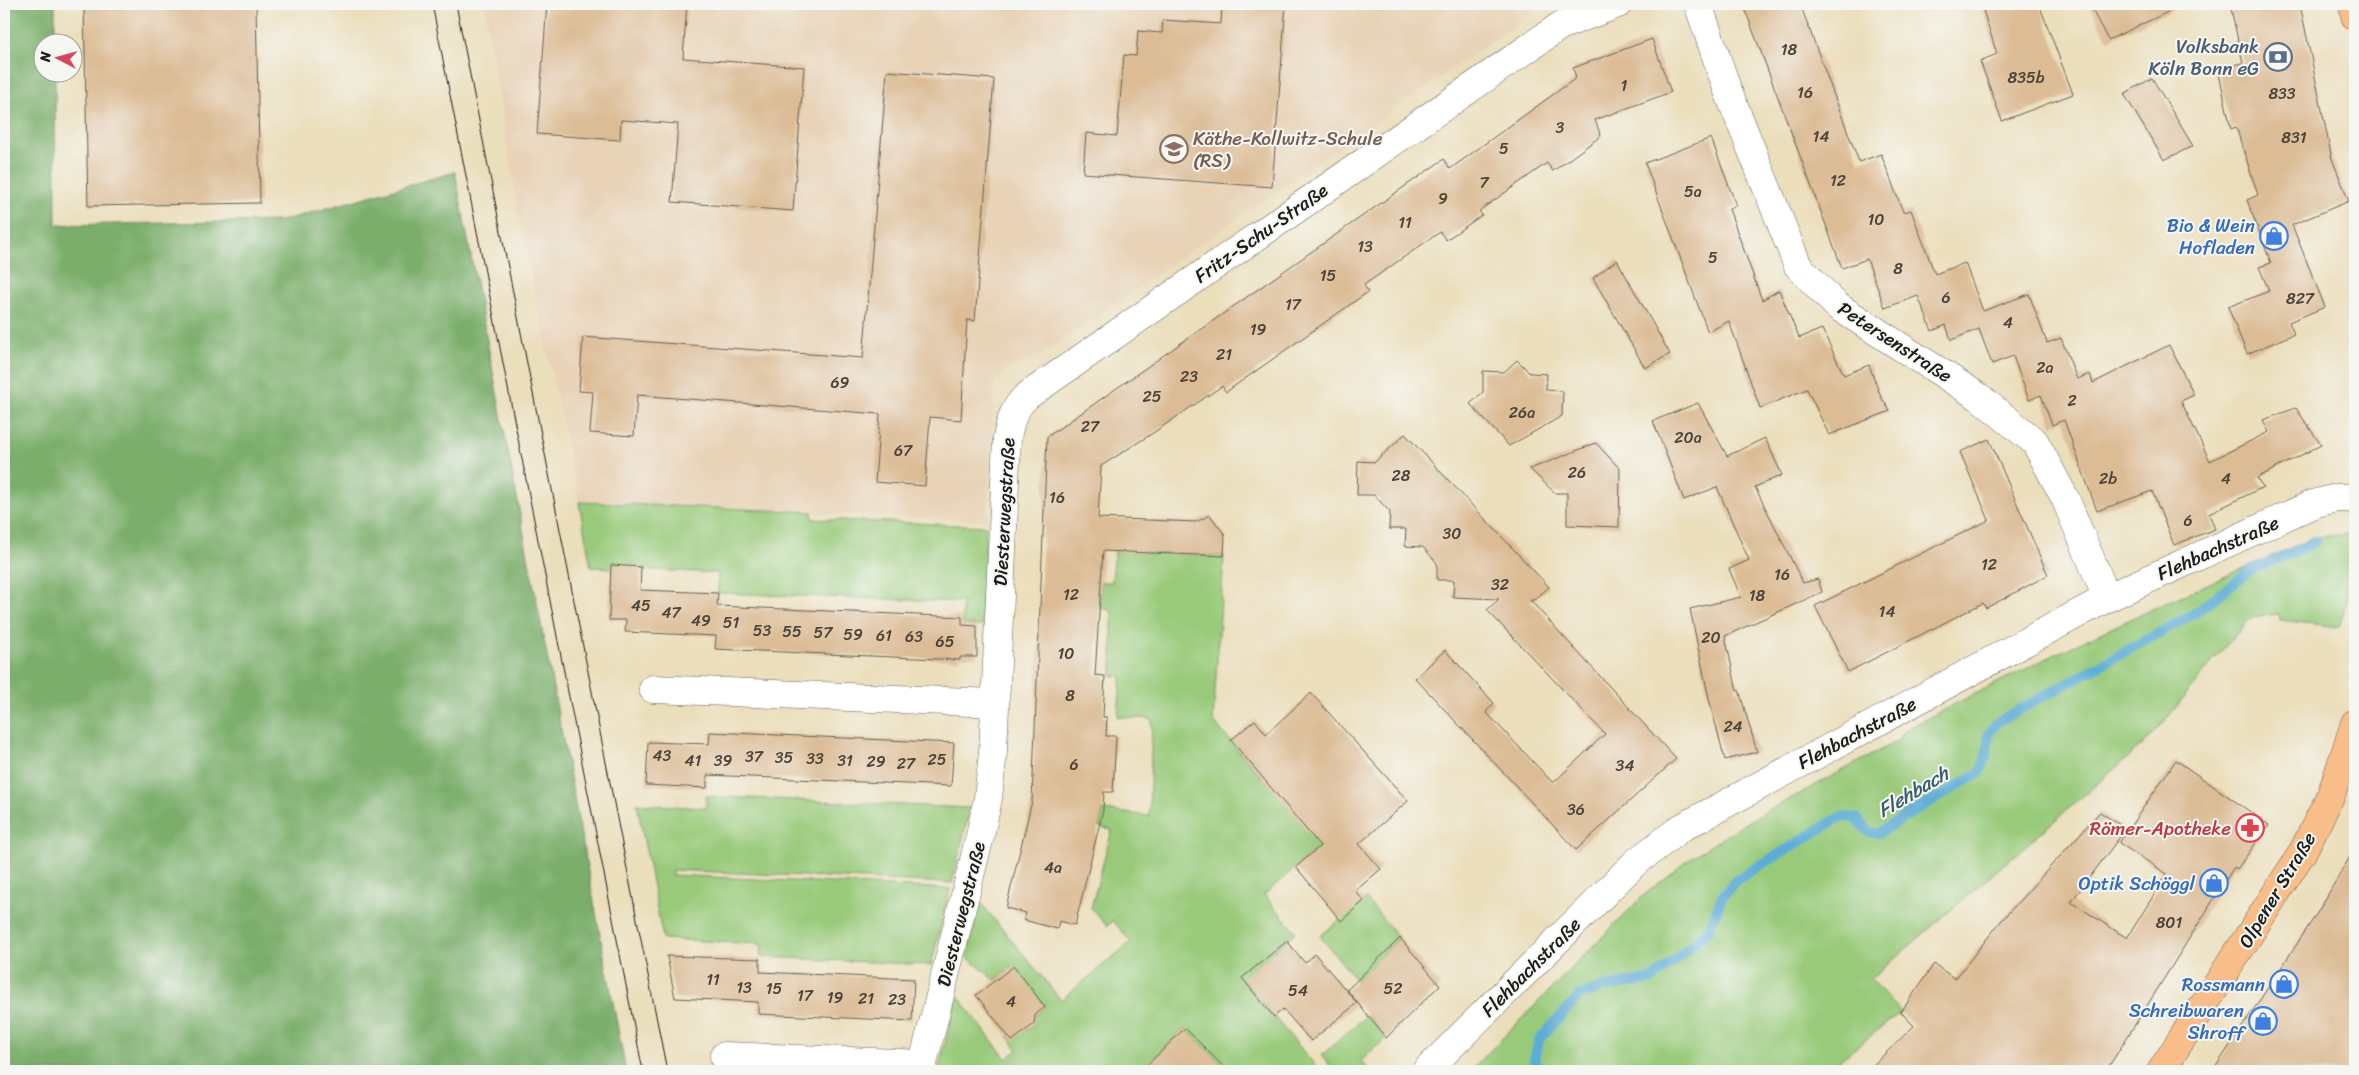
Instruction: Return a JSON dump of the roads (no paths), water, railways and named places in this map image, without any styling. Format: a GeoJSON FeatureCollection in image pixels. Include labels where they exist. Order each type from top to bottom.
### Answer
{"type":"FeatureCollection","features":[{"type":"Feature","properties":{"kind":"main road"},"geometry":{"type":"LineString","coordinates":[[2353,4],[2355,16]]}},
{"type":"Feature","properties":{"kind":"main road","name":"Olpener Straße"},"geometry":{"type":"LineString","coordinates":[[2161,1071],[2302,853],[2331,795],[2355,723]]}},
{"type":"Feature","properties":{"kind":"street","name":"Fritz-Schu-Straße"},"geometry":{"type":"LineString","coordinates":[[1084,356],[1560,26],[1618,4]]}},
{"type":"Feature","properties":{"kind":"street","name":"Petersenstraße"},"geometry":{"type":"LineString","coordinates":[[1698,4],[1728,91],[1798,266],[1837,306],[1979,397],[2036,442],[2065,498],[2107,598]]}},
{"type":"Feature","properties":{"kind":"street","name":"Diesterwegstraße"},"geometry":{"type":"LineString","coordinates":[[724,1056],[922,1068],[964,909],[988,798],[995,703],[1007,438],[1011,420],[1017,407],[1027,396],[1084,356]]}},
{"type":"Feature","properties":{"kind":"street","name":"Flehbachstraße"},"geometry":{"type":"LineString","coordinates":[[1426,1071],[1635,863],[1681,828],[2107,598],[2313,504],[2336,498],[2355,498]]}},
{"type":"Feature","properties":{"kind":"street"},"geometry":{"type":"LineString","coordinates":[[653,689],[995,703]]}},
{"type":"Feature","properties":{"kind":"waterway","name":"Flehbach"},"geometry":{"type":"LineString","coordinates":[[1540,1071],[1534,1059],[1539,1040],[1580,995],[1604,987],[1653,979],[1708,931],[1722,897],[1736,880],[1840,817],[1856,818],[1867,831],[1877,834],[1980,772],[1986,758],[1989,733],[1999,721],[2195,613],[2251,570],[2316,542]]}},
{"type":"Feature","properties":{"kind":"tram line"},"geometry":{"type":"LineString","coordinates":[[432,4],[643,1071]]}},
{"type":"Feature","properties":{"kind":"tram line"},"geometry":{"type":"LineString","coordinates":[[456,4],[667,1071]]}},
{"type":"Feature","properties":{"kind":"place","name":"Volksbank Köln Bonn eG"},"geometry":{"type":"Point","coordinates":[2278,57]}},
{"type":"Feature","properties":{"kind":"place","name":"Käthe-Kollwitz-Schule (RS)"},"geometry":{"type":"Point","coordinates":[1174,149]}},
{"type":"Feature","properties":{"kind":"place","name":"Bio & Wein Hofladen"},"geometry":{"type":"Point","coordinates":[2274,236]}},
{"type":"Feature","properties":{"kind":"place","name":"Römer-Apotheke"},"geometry":{"type":"Point","coordinates":[2250,828]}},
{"type":"Feature","properties":{"kind":"place","name":"Optik Schöggl"},"geometry":{"type":"Point","coordinates":[2214,883]}},
{"type":"Feature","properties":{"kind":"place","name":"Rossmann"},"geometry":{"type":"Point","coordinates":[2284,984]}},
{"type":"Feature","properties":{"kind":"place","name":"Schreibwaren Shroff"},"geometry":{"type":"Point","coordinates":[2263,1021]}}]}
